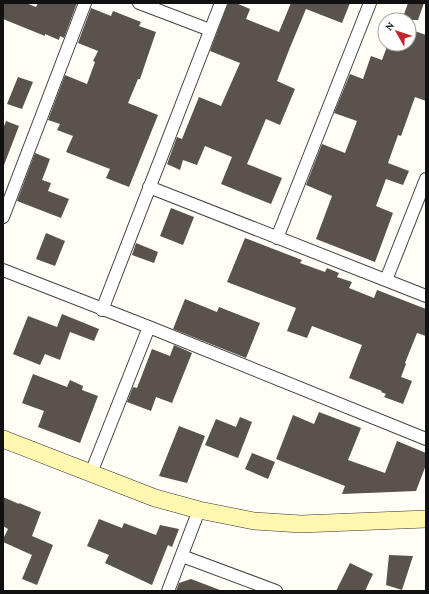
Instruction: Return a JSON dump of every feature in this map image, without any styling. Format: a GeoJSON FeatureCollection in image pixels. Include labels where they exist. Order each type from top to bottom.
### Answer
{"type":"FeatureCollection","features":[{"type":"Feature","properties":{"kind":"main road"},"geometry":{"type":"LineString","coordinates":[[3,439],[155,498],[199,510],[254,521],[301,524],[426,519]]}},
{"type":"Feature","properties":{"kind":"street"},"geometry":{"type":"LineString","coordinates":[[3,217],[85,3]]}},
{"type":"Feature","properties":{"kind":"street"},"geometry":{"type":"LineString","coordinates":[[139,3],[210,30]]}},
{"type":"Feature","properties":{"kind":"street"},"geometry":{"type":"LineString","coordinates":[[102,310],[210,30],[222,3]]}},
{"type":"Feature","properties":{"kind":"street"},"geometry":{"type":"LineString","coordinates":[[277,238],[370,3]]}},
{"type":"Feature","properties":{"kind":"street"},"geometry":{"type":"LineString","coordinates":[[386,280],[426,180]]}},
{"type":"Feature","properties":{"kind":"street"},"geometry":{"type":"LineString","coordinates":[[149,187],[426,296]]}},
{"type":"Feature","properties":{"kind":"street"},"geometry":{"type":"LineString","coordinates":[[3,270],[426,439]]}},
{"type":"Feature","properties":{"kind":"street"},"geometry":{"type":"LineString","coordinates":[[90,473],[149,328]]}},
{"type":"Feature","properties":{"kind":"street"},"geometry":{"type":"LineString","coordinates":[[168,591],[199,510]]}},
{"type":"Feature","properties":{"kind":"street"},"geometry":{"type":"LineString","coordinates":[[182,556],[276,591]]}},
{"type":"Feature","properties":{"kind":"building"},"geometry":{"type":"Polygon","coordinates":[[[3,3],[26,3],[36,7],[38,3],[77,3],[64,38],[60,36],[59,40],[3,19],[3,3]]]}},
{"type":"Feature","properties":{"kind":"building"},"geometry":{"type":"Polygon","coordinates":[[[228,3],[236,3],[250,9],[246,19],[279,32],[291,3],[350,3],[342,23],[306,9],[289,50],[277,81],[295,89],[280,125],[266,119],[247,164],[282,178],[271,204],[221,184],[232,157],[205,146],[197,165],[183,160],[180,170],[167,164],[177,137],[182,139],[199,97],[221,106],[240,63],[210,51],[228,3]]]}},
{"type":"Feature","properties":{"kind":"building"},"geometry":{"type":"Polygon","coordinates":[[[408,3],[424,3],[418,20],[417,12],[405,12],[408,3]]]}},
{"type":"Feature","properties":{"kind":"building"},"geometry":{"type":"Polygon","coordinates":[[[91,8],[111,16],[113,11],[141,22],[139,26],[156,32],[140,79],[138,79],[128,103],[158,115],[129,187],[106,178],[110,169],[66,152],[73,136],[57,130],[60,124],[48,120],[65,75],[87,84],[95,62],[93,61],[98,51],[78,43],[91,8]]]}},
{"type":"Feature","properties":{"kind":"building"},"geometry":{"type":"Polygon","coordinates":[[[417,32],[426,35],[426,101],[415,97],[401,136],[398,135],[388,163],[409,171],[403,185],[386,179],[376,206],[393,213],[375,262],[316,239],[332,196],[306,185],[322,144],[345,153],[357,121],[334,113],[350,74],[363,79],[371,56],[382,60],[385,52],[417,52],[417,32]]]}},
{"type":"Feature","properties":{"kind":"building"},"geometry":{"type":"Polygon","coordinates":[[[18,77],[33,82],[22,109],[7,104],[18,77]]]}},
{"type":"Feature","properties":{"kind":"building"},"geometry":{"type":"Polygon","coordinates":[[[6,121],[19,126],[4,165],[3,129],[6,121]]]}},
{"type":"Feature","properties":{"kind":"building"},"geometry":{"type":"Polygon","coordinates":[[[35,153],[50,159],[42,180],[51,183],[48,191],[69,199],[61,218],[17,201],[35,153]]]}},
{"type":"Feature","properties":{"kind":"building"},"geometry":{"type":"Polygon","coordinates":[[[171,208],[194,217],[183,245],[160,236],[171,208]]]}},
{"type":"Feature","properties":{"kind":"building"},"geometry":{"type":"Polygon","coordinates":[[[46,233],[65,241],[55,266],[36,259],[46,233]]]}},
{"type":"Feature","properties":{"kind":"building"},"geometry":{"type":"Polygon","coordinates":[[[245,238],[302,260],[300,263],[325,272],[327,268],[339,273],[337,277],[352,282],[349,288],[374,298],[377,290],[426,309],[426,336],[417,333],[401,377],[412,381],[403,404],[384,397],[386,394],[381,392],[382,391],[349,378],[362,345],[312,326],[307,338],[287,331],[296,308],[227,282],[245,238]]]}},
{"type":"Feature","properties":{"kind":"building"},"geometry":{"type":"Polygon","coordinates":[[[136,243],[158,252],[154,263],[132,255],[136,243]]]}},
{"type":"Feature","properties":{"kind":"building"},"geometry":{"type":"Polygon","coordinates":[[[185,299],[217,312],[219,307],[260,323],[246,358],[173,329],[185,299]]]}},
{"type":"Feature","properties":{"kind":"building"},"geometry":{"type":"Polygon","coordinates":[[[62,314],[99,329],[94,341],[70,332],[60,360],[45,354],[40,365],[13,354],[28,316],[57,327],[62,314]]]}},
{"type":"Feature","properties":{"kind":"building"},"geometry":{"type":"Polygon","coordinates":[[[174,345],[192,353],[172,403],[156,397],[151,411],[127,402],[133,387],[137,388],[152,349],[170,356],[174,345]]]}},
{"type":"Feature","properties":{"kind":"building"},"geometry":{"type":"Polygon","coordinates":[[[33,374],[67,387],[70,380],[83,386],[82,390],[98,396],[80,443],[38,427],[44,411],[22,403],[33,374]]]}},
{"type":"Feature","properties":{"kind":"building"},"geometry":{"type":"Polygon","coordinates":[[[319,412],[361,428],[348,460],[385,473],[397,441],[426,453],[426,465],[416,491],[342,494],[345,486],[276,459],[293,415],[314,424],[319,412]]]}},
{"type":"Feature","properties":{"kind":"building"},"geometry":{"type":"Polygon","coordinates":[[[240,417],[252,422],[238,458],[205,445],[216,419],[236,427],[240,417]]]}},
{"type":"Feature","properties":{"kind":"building"},"geometry":{"type":"Polygon","coordinates":[[[179,426],[205,436],[187,483],[159,476],[179,426]]]}},
{"type":"Feature","properties":{"kind":"building"},"geometry":{"type":"Polygon","coordinates":[[[252,453],[275,462],[268,479],[245,469],[252,453]]]}},
{"type":"Feature","properties":{"kind":"building"},"geometry":{"type":"Polygon","coordinates":[[[3,497],[41,512],[32,536],[53,545],[37,585],[22,579],[32,555],[3,542],[8,529],[3,526],[3,497]]]}},
{"type":"Feature","properties":{"kind":"building"},"geometry":{"type":"Polygon","coordinates":[[[99,519],[122,528],[124,523],[156,535],[160,525],[179,529],[172,547],[168,545],[152,585],[105,563],[109,555],[87,546],[99,519]]]}},
{"type":"Feature","properties":{"kind":"building"},"geometry":{"type":"Polygon","coordinates":[[[389,555],[413,556],[402,590],[386,585],[389,555]]]}},
{"type":"Feature","properties":{"kind":"building"},"geometry":{"type":"Polygon","coordinates":[[[350,563],[373,574],[365,591],[336,591],[350,563]]]}},
{"type":"Feature","properties":{"kind":"building"},"geometry":{"type":"Polygon","coordinates":[[[191,579],[220,591],[176,591],[179,583],[191,579]]]}}]}
